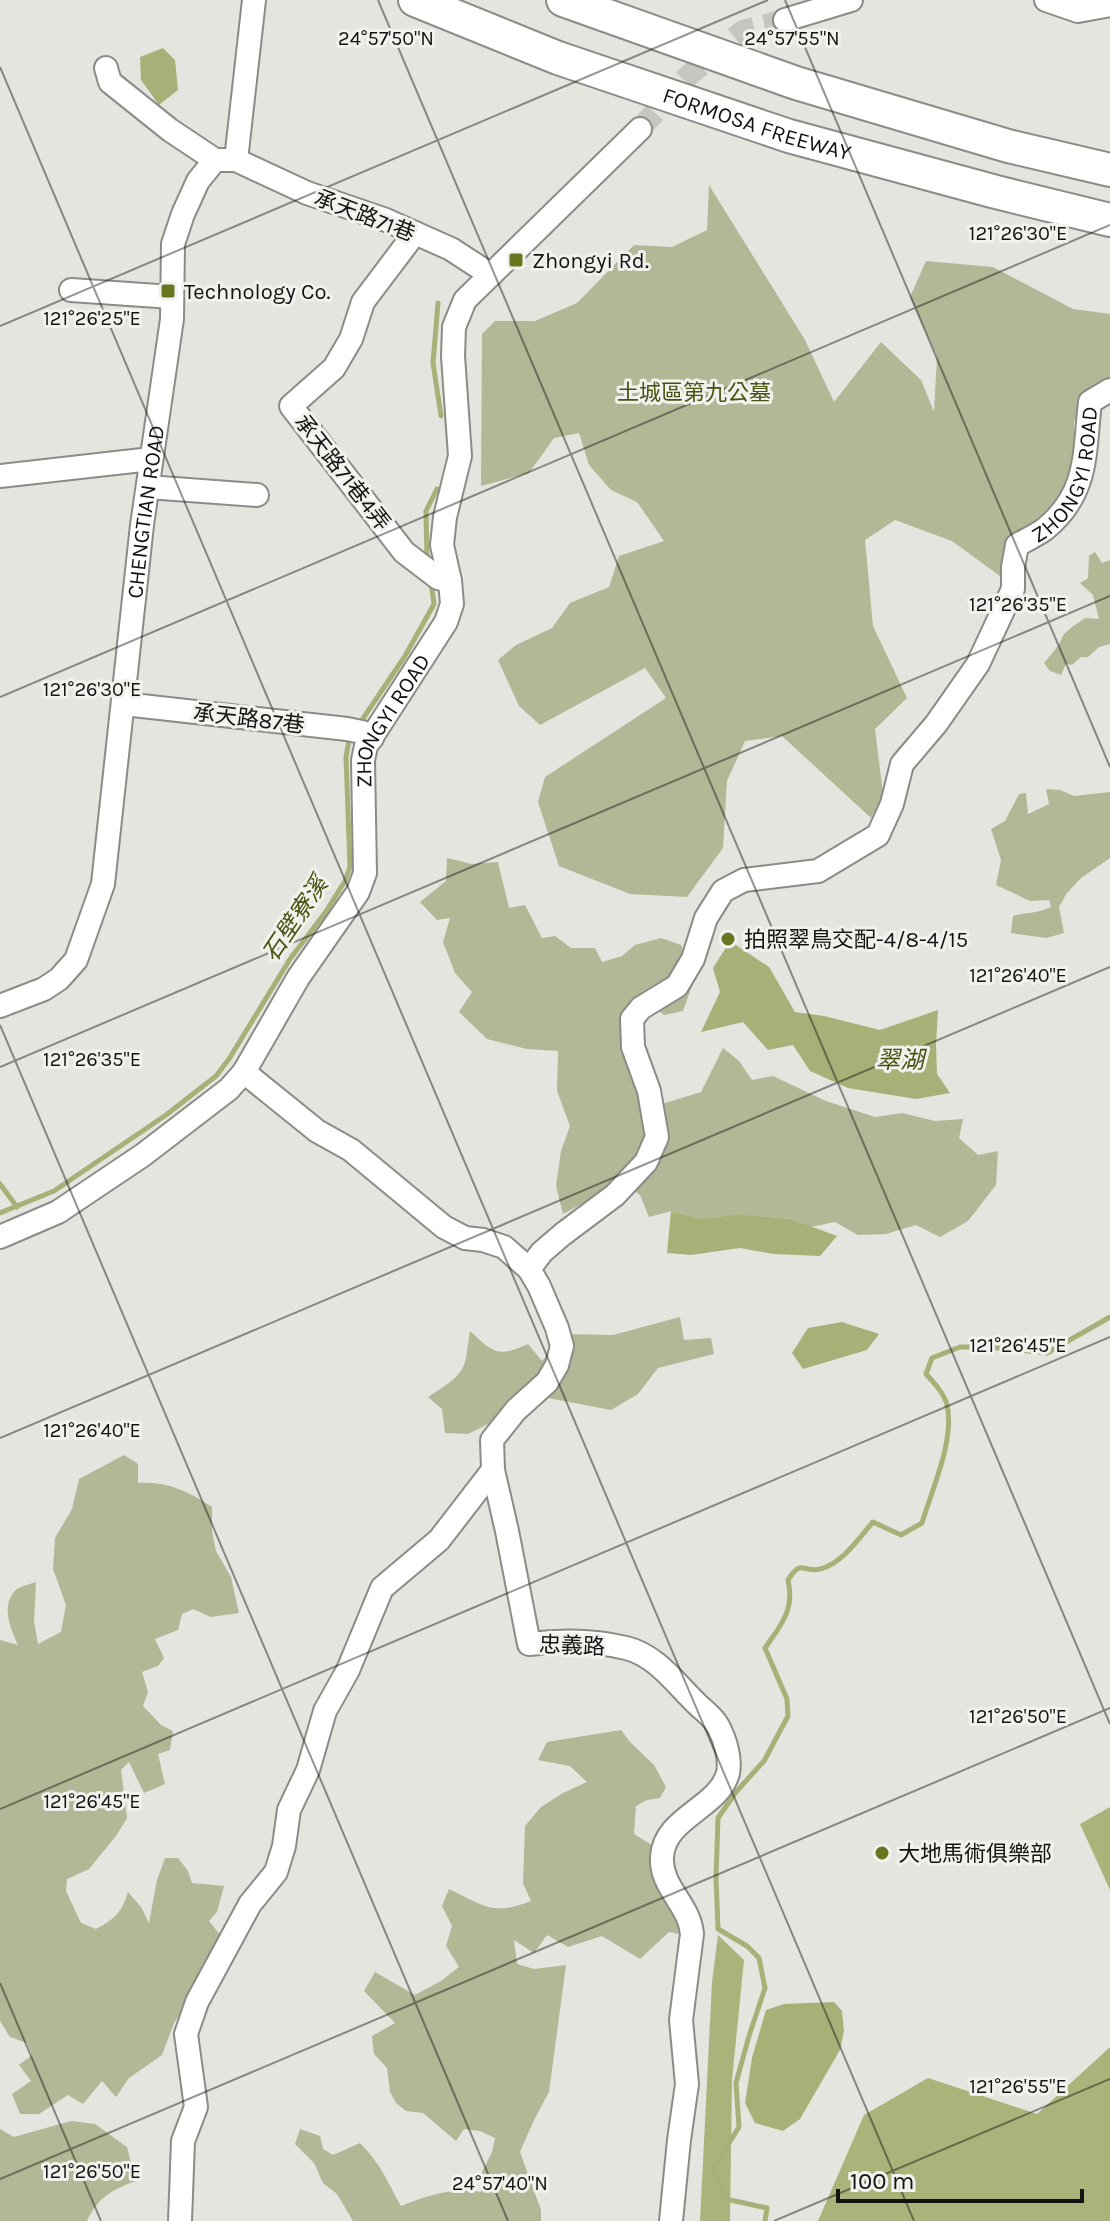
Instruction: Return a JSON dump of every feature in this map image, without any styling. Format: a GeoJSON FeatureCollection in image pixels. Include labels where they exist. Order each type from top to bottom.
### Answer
{"type":"FeatureCollection","features":[{"type":"Feature","properties":{"kind":"highway","name":"FORMOSA FREEWAY"},"geometry":{"type":"LineString","coordinates":[[415,0],[558,58],[789,136],[1110,220]]}},
{"type":"Feature","properties":{"kind":"highway"},"geometry":{"type":"LineString","coordinates":[[563,0],[796,83],[1008,146],[1110,170]]}},
{"type":"Feature","properties":{"kind":"street","name":"CHENGTIAN ROAD"},"geometry":{"type":"LineString","coordinates":[[0,1006],[44,989],[59,979],[76,960],[103,884],[151,459],[172,319],[173,244],[198,181],[225,160],[254,0]]}},
{"type":"Feature","properties":{"kind":"street"},"geometry":{"type":"LineString","coordinates":[[1046,0],[1078,11],[1110,5]]}},
{"type":"Feature","properties":{"kind":"street"},"geometry":{"type":"LineString","coordinates":[[785,20],[843,1]]}},
{"type":"Feature","properties":{"kind":"street","name":"承天路71巷"},"geometry":{"type":"LineString","coordinates":[[106,68],[110,82],[170,130],[225,160],[386,220],[451,249],[491,275]]}},
{"type":"Feature","properties":{"kind":"street","name":"ZHONGYI ROAD"},"geometry":{"type":"LineString","coordinates":[[0,1237],[58,1212],[143,1155],[229,1089],[244,1072],[298,978],[358,892],[365,873],[363,760],[366,746],[360,733],[446,622],[452,604],[444,579],[442,545],[445,517],[460,456],[454,327],[465,300],[640,129]]}},
{"type":"Feature","properties":{"kind":"street","name":"承天路71巷4弄"},"geometry":{"type":"LineString","coordinates":[[415,233],[363,302],[351,339],[334,368],[291,406],[404,552],[444,579]]}},
{"type":"Feature","properties":{"kind":"street"},"geometry":{"type":"LineString","coordinates":[[71,290],[172,297]]}},
{"type":"Feature","properties":{"kind":"street","name":"ZHONGYI ROAD"},"geometry":{"type":"LineString","coordinates":[[529,1269],[542,1252],[615,1195],[646,1162],[657,1137],[649,1091],[633,1047],[632,1019],[641,1008],[677,986],[693,959],[706,918],[723,891],[744,880],[818,871],[878,835],[892,804],[902,764],[936,724],[978,664],[1013,589],[1017,545],[1045,529],[1074,497],[1085,464],[1090,402],[1110,390]]}},
{"type":"Feature","properties":{"kind":"street"},"geometry":{"type":"LineString","coordinates":[[0,476],[151,459]]}},
{"type":"Feature","properties":{"kind":"street"},"geometry":{"type":"LineString","coordinates":[[148,487],[257,495]]}},
{"type":"Feature","properties":{"kind":"street","name":"承天路87巷"},"geometry":{"type":"LineString","coordinates":[[124,704],[360,733]]}},
{"type":"Feature","properties":{"kind":"street","name":"忠義路"},"geometry":{"type":"LineString","coordinates":[[244,1072],[317,1131],[351,1150],[444,1227],[465,1238],[504,1247],[529,1269],[544,1296],[562,1346],[557,1365],[547,1382],[516,1410],[492,1440],[493,1470],[529,1644],[569,1640],[629,1648],[648,1657],[716,1722],[726,1742],[728,1771],[722,1787],[669,1834],[662,1856],[666,1883],[692,1924],[681,2020],[687,2084],[671,2221]]}},
{"type":"Feature","properties":{"kind":"street"},"geometry":{"type":"LineString","coordinates":[[180,2221],[183,2141],[196,2107],[186,2034],[197,2002],[250,1904],[276,1872],[284,1846],[289,1810],[308,1770],[325,1711],[348,1670],[382,1588],[439,1540],[493,1470]]}},
{"type":"Feature","properties":{"kind":"green space","name":"土城區第九公墓"},"geometry":{"type":"Polygon","coordinates":[[[709,185],[805,340],[834,402],[881,342],[921,380],[934,412],[937,356],[910,297],[926,261],[993,267],[1073,309],[1110,314],[1110,382],[1091,387],[1074,422],[1075,481],[1041,525],[1008,582],[952,541],[895,520],[865,540],[873,626],[907,698],[875,729],[883,794],[871,818],[782,736],[745,741],[727,781],[723,848],[687,897],[630,894],[559,866],[538,802],[545,777],[666,698],[645,668],[540,725],[519,706],[498,660],[516,645],[552,628],[570,603],[609,587],[619,556],[664,541],[637,502],[611,490],[589,465],[579,433],[554,438],[529,473],[481,486],[482,334],[495,321],[535,321],[577,303],[634,245],[672,247],[707,230],[709,185]]]}},
{"type":"Feature","properties":{"kind":"green space"},"geometry":{"type":"Polygon","coordinates":[[[1095,552],[1102,563],[1110,560],[1110,644],[1099,647],[1072,665],[1066,664],[1061,675],[1050,671],[1044,663],[1072,627],[1085,618],[1099,619],[1093,595],[1080,583],[1088,578],[1089,556],[1095,552]]]}},
{"type":"Feature","properties":{"kind":"green space"},"geometry":{"type":"Polygon","coordinates":[[[1046,789],[1060,790],[1074,796],[1110,792],[1110,858],[1081,878],[1067,893],[1059,907],[1064,933],[1046,938],[1011,933],[1013,916],[1051,907],[1049,900],[1030,901],[996,885],[1001,860],[991,829],[1005,821],[1019,794],[1026,793],[1028,814],[1049,804],[1046,789]]]}},
{"type":"Feature","properties":{"kind":"green space"},"geometry":{"type":"Polygon","coordinates":[[[447,858],[472,864],[498,862],[509,908],[525,905],[542,938],[555,936],[571,948],[595,948],[602,962],[622,956],[635,945],[661,938],[681,945],[694,980],[683,1011],[664,1015],[647,1002],[631,1015],[649,1108],[701,1092],[723,1048],[739,1061],[752,1080],[773,1076],[826,1101],[875,1117],[902,1113],[935,1121],[963,1119],[959,1138],[978,1155],[998,1151],[996,1185],[968,1221],[940,1237],[916,1225],[886,1234],[858,1235],[835,1222],[811,1227],[791,1219],[738,1214],[702,1219],[671,1211],[649,1217],[640,1195],[622,1182],[563,1214],[556,1186],[561,1151],[570,1126],[557,1091],[558,1051],[527,1049],[487,1039],[459,1012],[472,992],[455,973],[443,942],[450,918],[437,920],[420,902],[446,881],[447,858]]]}},
{"type":"Feature","properties":{"kind":"green space"},"geometry":{"type":"Polygon","coordinates":[[[680,1317],[684,1340],[711,1338],[714,1354],[658,1368],[638,1394],[611,1410],[548,1398],[527,1400],[468,1434],[445,1433],[442,1409],[428,1397],[458,1375],[466,1358],[470,1331],[496,1351],[509,1351],[528,1344],[542,1361],[564,1334],[613,1335],[680,1317]]]}},
{"type":"Feature","properties":{"kind":"green space"},"geometry":{"type":"Polygon","coordinates":[[[124,1455],[138,1464],[138,1483],[177,1488],[212,1507],[216,1551],[231,1577],[239,1613],[211,1617],[193,1609],[182,1614],[178,1630],[155,1639],[164,1658],[158,1666],[142,1672],[148,1692],[143,1706],[161,1725],[173,1731],[170,1750],[158,1754],[165,1784],[144,1793],[129,1762],[121,1770],[127,1818],[89,1869],[67,1879],[66,1891],[81,1923],[96,1929],[116,1915],[128,1892],[149,1923],[157,1880],[165,1858],[178,1858],[192,1883],[224,1886],[217,1912],[209,1921],[225,1941],[174,2023],[162,2055],[129,2078],[116,2097],[102,2081],[83,2104],[68,2095],[39,2114],[20,2114],[12,2094],[31,2081],[19,2065],[32,2055],[27,2043],[10,2037],[0,2021],[0,1640],[18,1645],[10,1624],[9,1602],[17,1589],[36,1582],[34,1621],[38,1644],[61,1632],[66,1605],[53,1569],[55,1538],[72,1509],[79,1479],[124,1455]]]}},
{"type":"Feature","properties":{"kind":"green space"},"geometry":{"type":"Polygon","coordinates":[[[621,1730],[654,1765],[666,1787],[660,1798],[636,1806],[634,1834],[660,1850],[690,1936],[669,1932],[640,1959],[602,1936],[568,1947],[547,1935],[534,1953],[514,1940],[517,1964],[534,1969],[566,1965],[549,2092],[520,2152],[541,2210],[541,2221],[353,2221],[337,2194],[323,2183],[314,2163],[295,2144],[300,2129],[320,2136],[323,2149],[333,2155],[360,2143],[379,2166],[401,2206],[450,2192],[481,2192],[482,2172],[495,2138],[480,2131],[464,2129],[456,2141],[423,2113],[406,2111],[396,2103],[390,2092],[387,2068],[374,2054],[372,2036],[395,2023],[364,1991],[375,1972],[415,1995],[459,1967],[446,1946],[452,1926],[442,1906],[449,1889],[489,1907],[507,1908],[531,1901],[523,1883],[525,1826],[541,1807],[587,1782],[570,1766],[538,1760],[547,1742],[621,1730]]]}},
{"type":"Feature","properties":{"kind":"green space"},"geometry":{"type":"Polygon","coordinates":[[[71,2121],[95,2124],[127,2147],[136,2181],[107,2195],[87,2221],[0,2221],[0,2129],[14,2137],[71,2121]]]}},
{"type":"Feature","properties":{"kind":"shaded area"},"geometry":{"type":"Polygon","coordinates":[[[1110,1807],[1110,1890],[1080,1824],[1110,1807]]]}},
{"type":"Feature","properties":{"kind":"shaded area"},"geometry":{"type":"Polygon","coordinates":[[[718,1935],[744,1960],[732,2080],[730,2221],[700,2221],[712,1982],[718,1935]]]}},
{"type":"Feature","properties":{"kind":"shaded area"},"geometry":{"type":"Polygon","coordinates":[[[1110,2047],[1110,2221],[818,2221],[864,2115],[928,2078],[1037,2114],[1110,2047]]]}},
{"type":"Feature","properties":{"kind":"water"},"geometry":{"type":"Polygon","coordinates":[[[163,48],[175,60],[178,90],[159,105],[141,80],[140,57],[163,48]]]}},
{"type":"Feature","properties":{"kind":"water","name":"翠湖"},"geometry":{"type":"Polygon","coordinates":[[[730,941],[769,967],[795,1012],[880,1030],[938,1010],[937,1074],[950,1093],[916,1099],[848,1088],[810,1071],[793,1045],[768,1050],[743,1022],[701,1032],[720,992],[713,968],[730,941]]]}},
{"type":"Feature","properties":{"kind":"water"},"geometry":{"type":"Polygon","coordinates":[[[671,1211],[702,1219],[738,1214],[791,1219],[837,1236],[820,1256],[774,1254],[740,1248],[691,1255],[667,1253],[671,1211]]]}},
{"type":"Feature","properties":{"kind":"water"},"geometry":{"type":"Polygon","coordinates":[[[842,1322],[879,1334],[867,1350],[803,1369],[792,1353],[808,1328],[842,1322]]]}},
{"type":"Feature","properties":{"kind":"water"},"geometry":{"type":"Polygon","coordinates":[[[834,2002],[842,2011],[844,2031],[840,2050],[800,2119],[783,2131],[755,2123],[745,2103],[752,2058],[766,2010],[784,2004],[834,2002]]]}},
{"type":"Feature","properties":{"kind":"waterway","name":"石壁寮溪"},"geometry":{"type":"LineString","coordinates":[[438,303],[433,363],[441,416]]}},
{"type":"Feature","properties":{"kind":"waterway","name":"石壁寮溪"},"geometry":{"type":"LineString","coordinates":[[427,561],[426,511],[437,489]]}},
{"type":"Feature","properties":{"kind":"waterway","name":"石壁寮溪"},"geometry":{"type":"LineString","coordinates":[[360,723],[405,656],[434,604],[431,583]]}},
{"type":"Feature","properties":{"kind":"waterway","name":"石壁寮溪"},"geometry":{"type":"LineString","coordinates":[[0,1213],[54,1191],[166,1115],[216,1076],[229,1059],[290,959],[345,881],[350,867],[346,757],[352,735]]}},
{"type":"Feature","properties":{"kind":"waterway"},"geometry":{"type":"LineString","coordinates":[[0,1184],[17,1207]]}},
{"type":"Feature","properties":{"kind":"waterway"},"geometry":{"type":"LineString","coordinates":[[765,2221],[767,2208],[726,2199],[713,2169],[739,2127],[736,2083],[765,1988],[759,1958],[747,1946],[718,1929],[718,1818],[764,1761],[788,1716],[787,1699],[765,1648],[788,1609],[788,1580],[800,1568],[814,1570],[836,1562],[873,1522],[901,1535],[922,1523],[945,1449],[949,1419],[946,1401],[926,1374],[932,1358],[960,1347],[1047,1353],[1110,1317]]}},
{"type":"Feature","properties":{"kind":"tunnel"},"geometry":{"type":"LineString","coordinates":[[640,129],[687,77],[743,31],[785,20]]}},
{"type":"Feature","properties":{"kind":"place","name":"Zhongyi Rd."},"geometry":{"type":"Point","coordinates":[516,260]}},
{"type":"Feature","properties":{"kind":"place","name":"Technology Co."},"geometry":{"type":"Point","coordinates":[168,291]}},
{"type":"Feature","properties":{"kind":"place","name":"拍照翠鳥交配-4/8-4/15"},"geometry":{"type":"Point","coordinates":[728,939]}},
{"type":"Feature","properties":{"kind":"place","name":"大地馬術俱樂部"},"geometry":{"type":"Point","coordinates":[882,1853]}}]}
